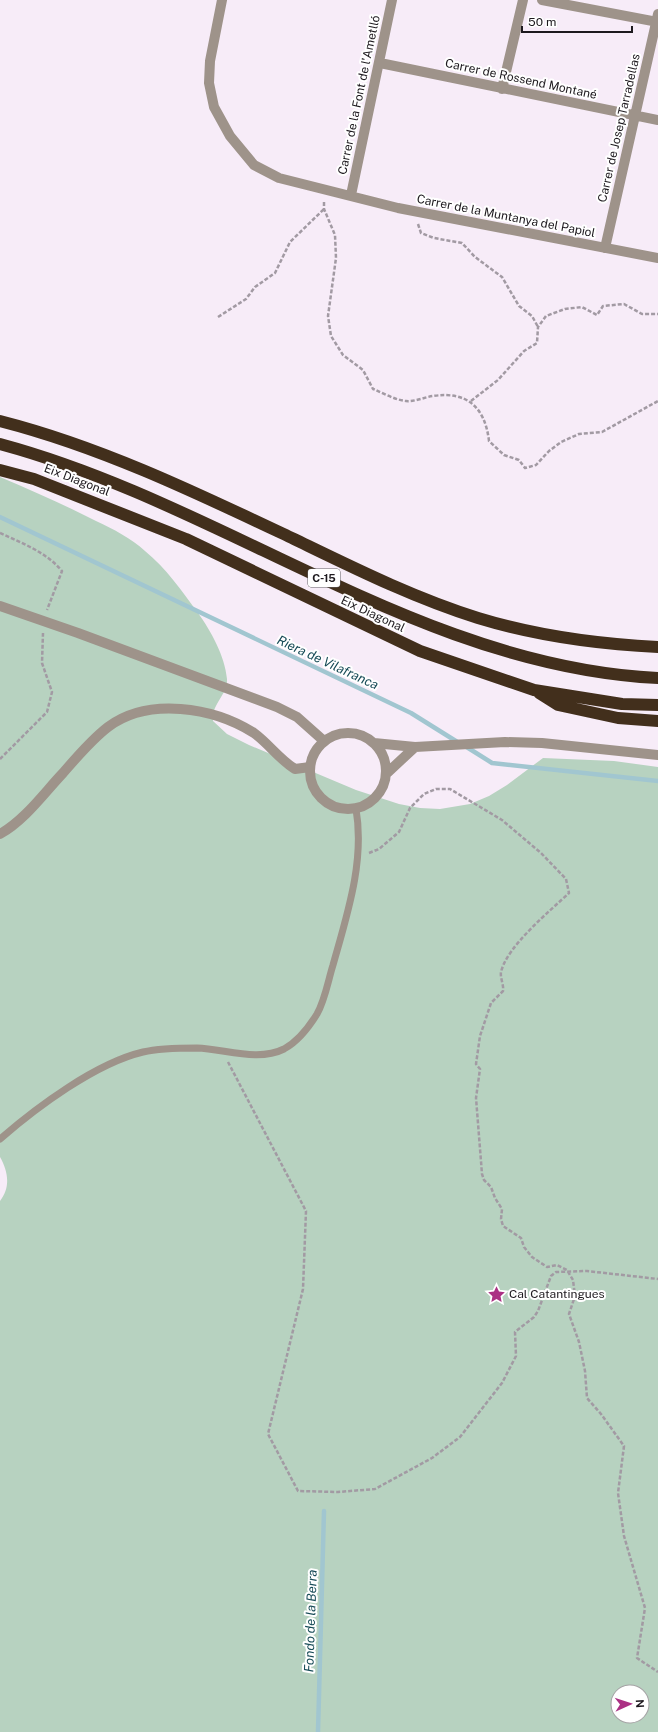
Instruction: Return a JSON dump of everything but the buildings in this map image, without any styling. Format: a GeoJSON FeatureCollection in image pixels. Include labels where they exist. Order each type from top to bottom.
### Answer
{"type":"FeatureCollection","features":[{"type":"Feature","properties":{"kind":"highway"},"geometry":{"type":"LineString","coordinates":[[0,421],[77,445],[126,464],[237,512],[349,566],[443,606],[478,618],[542,634],[587,642],[658,647]]}},
{"type":"Feature","properties":{"kind":"highway","name":"Eix Diagonal"},"geometry":{"type":"LineString","coordinates":[[0,444],[70,466],[121,485],[248,541],[386,607],[469,640],[555,665],[604,673],[658,678]]}},
{"type":"Feature","properties":{"kind":"highway","name":"Eix Diagonal"},"geometry":{"type":"LineString","coordinates":[[0,470],[40,481],[186,539],[420,651],[534,690],[622,704],[658,705]]}},
{"type":"Feature","properties":{"kind":"highway"},"geometry":{"type":"LineString","coordinates":[[534,690],[558,705],[618,718],[658,721]]}},
{"type":"Feature","properties":{"kind":"street","name":"Carrer de la Muntanya del Papiol"},"geometry":{"type":"LineString","coordinates":[[222,0],[210,61],[209,83],[214,107],[230,136],[254,165],[279,178],[414,211],[658,258]]}},
{"type":"Feature","properties":{"kind":"street","name":"Carrer de la Font de l'Ametlló"},"geometry":{"type":"LineString","coordinates":[[351,195],[380,63],[392,0]]}},
{"type":"Feature","properties":{"kind":"street"},"geometry":{"type":"LineString","coordinates":[[502,89],[523,0]]}},
{"type":"Feature","properties":{"kind":"street"},"geometry":{"type":"LineString","coordinates":[[542,0],[657,19]]}},
{"type":"Feature","properties":{"kind":"street","name":"Carrer de Josep Tarradellas"},"geometry":{"type":"LineString","coordinates":[[605,248],[657,19]]}},
{"type":"Feature","properties":{"kind":"street","name":"Carrer de Rossend Montané"},"geometry":{"type":"LineString","coordinates":[[380,63],[658,120]]}},
{"type":"Feature","properties":{"kind":"street"},"geometry":{"type":"LineString","coordinates":[[0,606],[277,707],[297,717],[324,741]]}},
{"type":"Feature","properties":{"kind":"street"},"geometry":{"type":"LineString","coordinates":[[0,834],[24,815],[99,734],[119,720],[150,709],[166,708],[201,712],[228,721],[252,732],[262,739],[278,757],[295,769],[310,767]]}},
{"type":"Feature","properties":{"kind":"street"},"geometry":{"type":"LineString","coordinates":[[343,732],[363,735],[374,743],[385,761],[386,774],[382,788],[375,798],[368,804],[356,809],[345,809],[332,806],[321,798],[313,788],[310,767],[315,751],[324,741],[343,732]]}},
{"type":"Feature","properties":{"kind":"street"},"geometry":{"type":"LineString","coordinates":[[374,743],[415,747],[505,742],[542,743],[658,755]]}},
{"type":"Feature","properties":{"kind":"street"},"geometry":{"type":"LineString","coordinates":[[386,774],[415,747]]}},
{"type":"Feature","properties":{"kind":"lane"},"geometry":{"type":"LineString","coordinates":[[0,1139],[49,1101],[77,1082],[123,1058],[144,1051],[198,1048],[263,1055],[284,1049],[302,1034],[317,1013],[342,931],[359,851],[359,830],[356,809]]}},
{"type":"Feature","properties":{"kind":"path"},"geometry":{"type":"LineString","coordinates":[[325,189],[324,209],[335,235],[336,258],[328,316],[331,336],[343,355],[363,370],[374,389],[406,401],[454,394],[471,401],[487,426],[489,441],[504,455],[519,460],[525,468],[536,465],[549,451],[561,442],[579,434],[602,432],[658,400]]}},
{"type":"Feature","properties":{"kind":"path"},"geometry":{"type":"LineString","coordinates":[[218,318],[246,299],[255,287],[275,273],[290,242],[324,209]]}},
{"type":"Feature","properties":{"kind":"path"},"geometry":{"type":"LineString","coordinates":[[414,211],[421,233],[434,238],[462,243],[475,258],[502,277],[519,306],[532,316],[538,328]]}},
{"type":"Feature","properties":{"kind":"path"},"geometry":{"type":"LineString","coordinates":[[471,401],[498,380],[524,351],[537,343],[538,328],[546,316],[565,309],[582,307],[597,315],[603,306],[624,304],[642,314],[658,314]]}},
{"type":"Feature","properties":{"kind":"path"},"geometry":{"type":"LineString","coordinates":[[0,533],[40,552],[52,560],[62,571],[43,621],[42,663],[52,692],[47,712],[0,759]]}},
{"type":"Feature","properties":{"kind":"path"},"geometry":{"type":"LineString","coordinates":[[359,851],[369,853],[379,849],[399,832],[410,808],[424,794],[436,789],[450,789],[502,820],[541,853],[566,879],[569,893],[530,929],[510,954],[501,973],[503,990],[491,1003],[480,1036],[476,1064],[480,1069],[476,1098],[482,1174],[484,1180],[491,1186],[495,1198],[502,1209],[501,1220],[503,1226],[521,1238],[524,1247],[532,1257],[547,1267],[557,1265],[567,1270],[573,1280],[576,1290],[569,1314],[579,1342],[584,1364],[587,1398],[624,1446],[618,1493],[624,1536],[645,1608],[637,1658],[658,1672]]}},
{"type":"Feature","properties":{"kind":"path"},"geometry":{"type":"LineString","coordinates":[[222,1051],[306,1211],[303,1289],[268,1434],[298,1491],[338,1492],[375,1489],[432,1458],[460,1437],[502,1383],[516,1356],[515,1332],[534,1317],[538,1311],[551,1276],[556,1272],[567,1270],[587,1271],[658,1279]]}},
{"type":"Feature","properties":{"kind":"green space"},"geometry":{"type":"Polygon","coordinates":[[[0,477],[61,504],[128,538],[140,546],[167,572],[203,620],[217,644],[226,670],[227,685],[214,710],[213,721],[227,734],[249,745],[356,790],[399,804],[420,808],[440,809],[470,804],[489,796],[507,785],[543,758],[614,761],[658,767],[658,1732],[0,1732],[0,1201],[7,1185],[5,1168],[0,1157],[0,477]]]}},
{"type":"Feature","properties":{"kind":"waterway","name":"Riera de Vilafranca"},"geometry":{"type":"LineString","coordinates":[[0,517],[411,713],[459,743]]}},
{"type":"Feature","properties":{"kind":"waterway","name":"Riera de Vilafranca"},"geometry":{"type":"LineString","coordinates":[[465,746],[492,763],[658,781]]}},
{"type":"Feature","properties":{"kind":"waterway","name":"Fondo de la Berra"},"geometry":{"type":"LineString","coordinates":[[318,1732],[324,1511]]}},
{"type":"Feature","properties":{"kind":"place","name":"Cal Catantingues"},"geometry":{"type":"Point","coordinates":[496,1294]}}]}
